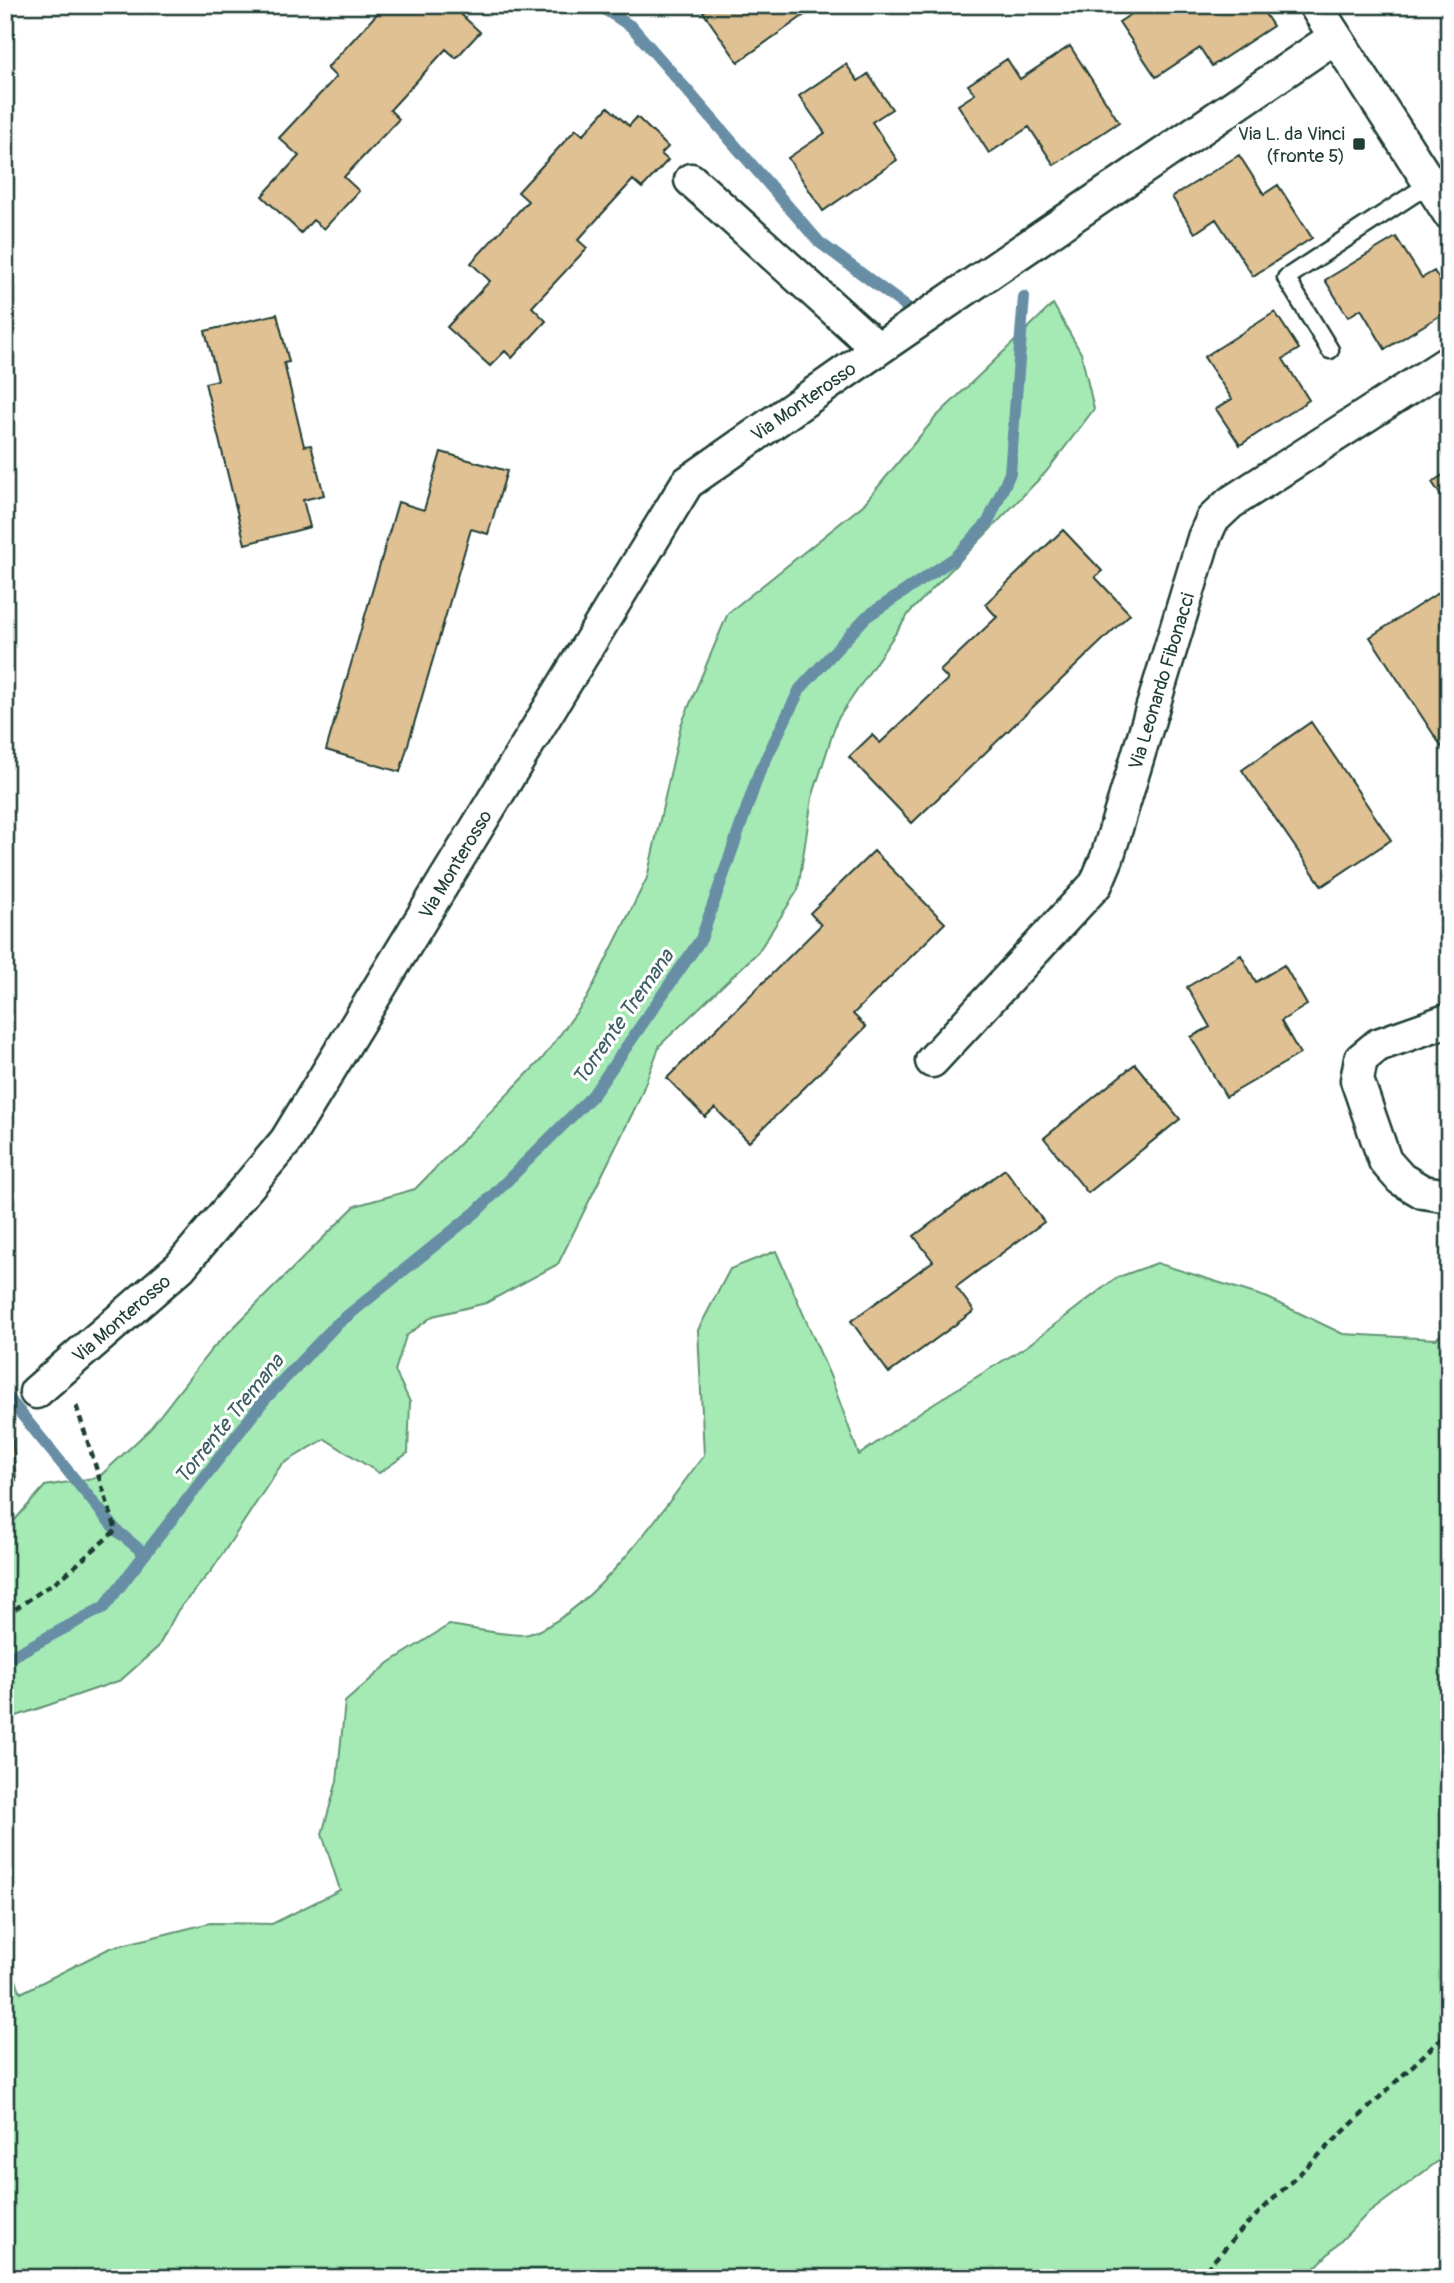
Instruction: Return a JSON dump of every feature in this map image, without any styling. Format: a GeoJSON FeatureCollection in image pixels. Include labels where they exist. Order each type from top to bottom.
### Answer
{"type":"FeatureCollection","features":[{"type":"Feature","properties":{"kind":"street"},"geometry":{"type":"LineString","coordinates":[[1315,5],[1449,214]]}},
{"type":"Feature","properties":{"kind":"street","name":"Via Monterosso"},"geometry":{"type":"LineString","coordinates":[[36,1392],[180,1267],[286,1141],[687,483],[1335,37]]}},
{"type":"Feature","properties":{"kind":"street","name":"Via Monterosso"},"geometry":{"type":"LineString","coordinates":[[691,180],[878,349]]}},
{"type":"Feature","properties":{"kind":"street","name":"Via Leonardo Fibonacci"},"geometry":{"type":"LineString","coordinates":[[932,1061],[1076,909],[1096,884],[1107,858],[1204,538],[1212,520],[1230,503],[1449,362]]}},
{"type":"Feature","properties":{"kind":"street"},"geometry":{"type":"LineString","coordinates":[[1449,1020],[1378,1045],[1362,1059],[1357,1080],[1385,1161],[1401,1179],[1423,1192],[1449,1196]]}},
{"type":"Feature","properties":{"kind":"lane"},"geometry":{"type":"LineString","coordinates":[[1330,351],[1286,278],[1429,184]]}},
{"type":"Feature","properties":{"kind":"path"},"geometry":{"type":"LineString","coordinates":[[5,1616],[65,1575],[116,1530],[64,1368]]}},
{"type":"Feature","properties":{"kind":"path"},"geometry":{"type":"LineString","coordinates":[[1198,2278],[1247,2224],[1449,2031]]}},
{"type":"Feature","properties":{"kind":"green space"},"geometry":{"type":"Polygon","coordinates":[[[1053,304],[1081,353],[1094,409],[1046,472],[910,612],[837,720],[812,798],[798,890],[758,952],[660,1045],[638,1102],[558,1264],[486,1303],[433,1316],[406,1336],[395,1371],[410,1402],[408,1453],[379,1473],[325,1439],[281,1465],[212,1570],[178,1610],[158,1647],[121,1680],[5,1720],[5,1531],[45,1486],[99,1477],[148,1431],[211,1350],[355,1206],[415,1189],[542,1059],[587,998],[647,878],[681,725],[728,613],[863,505],[935,418],[1053,304]]]}},
{"type":"Feature","properties":{"kind":"green space"},"geometry":{"type":"Polygon","coordinates":[[[776,1251],[831,1378],[859,1455],[926,1408],[1027,1346],[1116,1278],[1157,1263],[1268,1298],[1343,1334],[1436,1339],[1449,1327],[1449,1525],[1443,1529],[1443,1555],[1449,1558],[1449,2153],[1366,2215],[1305,2278],[5,2278],[5,1952],[21,1993],[110,1948],[210,1923],[272,1924],[340,1890],[322,1834],[337,1781],[345,1702],[389,1663],[449,1625],[529,1634],[553,1623],[602,1583],[648,1530],[704,1455],[698,1330],[730,1269],[776,1251]]]}},
{"type":"Feature","properties":{"kind":"building"},"geometry":{"type":"Polygon","coordinates":[[[385,5],[451,5],[480,32],[456,58],[446,49],[390,110],[399,119],[344,177],[359,191],[324,229],[313,220],[301,233],[262,196],[299,156],[279,138],[336,77],[327,68],[385,5]]]}},
{"type":"Feature","properties":{"kind":"building"},"geometry":{"type":"Polygon","coordinates":[[[713,5],[806,5],[810,11],[738,62],[703,12],[713,5]]]}},
{"type":"Feature","properties":{"kind":"building"},"geometry":{"type":"Polygon","coordinates":[[[1145,5],[1177,5],[1182,13],[1193,5],[1259,5],[1273,26],[1212,66],[1200,48],[1156,77],[1119,22],[1145,5]]]}},
{"type":"Feature","properties":{"kind":"building"},"geometry":{"type":"Polygon","coordinates":[[[1070,46],[1119,122],[1054,165],[1029,127],[989,153],[958,105],[975,94],[968,85],[1007,59],[1020,79],[1070,46]]]}},
{"type":"Feature","properties":{"kind":"building"},"geometry":{"type":"Polygon","coordinates":[[[846,64],[858,81],[868,74],[892,109],[872,122],[897,160],[823,211],[788,158],[825,133],[799,96],[846,64]]]}},
{"type":"Feature","properties":{"kind":"building"},"geometry":{"type":"Polygon","coordinates":[[[608,107],[629,126],[637,117],[668,147],[661,154],[668,160],[642,188],[633,180],[578,240],[587,248],[532,307],[546,321],[512,358],[505,351],[490,366],[447,327],[490,281],[471,263],[528,201],[518,192],[576,129],[583,135],[608,107]]]}},
{"type":"Feature","properties":{"kind":"building"},"geometry":{"type":"Polygon","coordinates":[[[1239,155],[1264,194],[1278,185],[1312,238],[1253,276],[1216,219],[1195,233],[1172,197],[1239,155]]]}},
{"type":"Feature","properties":{"kind":"building"},"geometry":{"type":"Polygon","coordinates":[[[1396,237],[1422,278],[1434,271],[1449,295],[1449,310],[1385,349],[1361,309],[1348,317],[1325,280],[1396,237]]]}},
{"type":"Feature","properties":{"kind":"building"},"geometry":{"type":"Polygon","coordinates":[[[1275,312],[1299,349],[1283,359],[1309,400],[1240,445],[1216,409],[1232,399],[1204,357],[1275,312]]]}},
{"type":"Feature","properties":{"kind":"building"},"geometry":{"type":"Polygon","coordinates":[[[277,314],[289,362],[284,363],[304,446],[311,445],[324,495],[303,500],[310,527],[245,544],[205,383],[218,380],[205,331],[277,314]]]}},
{"type":"Feature","properties":{"kind":"building"},"geometry":{"type":"Polygon","coordinates":[[[441,452],[507,471],[488,534],[471,529],[400,772],[326,750],[398,502],[424,510],[441,452]]]}},
{"type":"Feature","properties":{"kind":"building"},"geometry":{"type":"Polygon","coordinates":[[[1449,471],[1449,508],[1432,482],[1449,471]]]}},
{"type":"Feature","properties":{"kind":"building"},"geometry":{"type":"Polygon","coordinates":[[[1063,530],[1102,571],[1095,577],[1130,614],[912,823],[849,757],[872,735],[880,743],[948,679],[940,671],[997,617],[985,604],[1063,530]]]}},
{"type":"Feature","properties":{"kind":"building"},"geometry":{"type":"Polygon","coordinates":[[[1441,591],[1449,602],[1447,755],[1370,637],[1441,591]]]}},
{"type":"Feature","properties":{"kind":"building"},"geometry":{"type":"Polygon","coordinates":[[[1311,722],[1391,840],[1322,886],[1242,770],[1311,722]]]}},
{"type":"Feature","properties":{"kind":"building"},"geometry":{"type":"Polygon","coordinates":[[[874,851],[945,923],[853,1014],[866,1027],[749,1142],[715,1108],[705,1117],[667,1078],[821,925],[810,913],[874,851]]]}},
{"type":"Feature","properties":{"kind":"building"},"geometry":{"type":"Polygon","coordinates":[[[1241,955],[1256,982],[1284,965],[1307,1005],[1281,1021],[1300,1054],[1226,1097],[1191,1037],[1210,1027],[1187,987],[1241,955]]]}},
{"type":"Feature","properties":{"kind":"building"},"geometry":{"type":"Polygon","coordinates":[[[1135,1064],[1180,1119],[1088,1193],[1044,1138],[1135,1064]]]}},
{"type":"Feature","properties":{"kind":"building"},"geometry":{"type":"Polygon","coordinates":[[[1005,1169],[1044,1222],[956,1287],[974,1311],[889,1373],[851,1321],[933,1261],[914,1236],[1005,1169]]]}},
{"type":"Feature","properties":{"kind":"building"},"geometry":{"type":"Polygon","coordinates":[[[11,1424],[16,1480],[5,1481],[5,1425],[11,1424]]]}},
{"type":"Feature","properties":{"kind":"waterway"},"geometry":{"type":"LineString","coordinates":[[598,5],[632,27],[819,242],[920,317]]}},
{"type":"Feature","properties":{"kind":"waterway","name":"Torrente Tremana"},"geometry":{"type":"LineString","coordinates":[[5,1660],[104,1607],[265,1399],[336,1325],[476,1212],[593,1095],[701,939],[759,773],[800,689],[866,617],[956,557],[988,522],[1010,473],[1024,297]]}},
{"type":"Feature","properties":{"kind":"waterway"},"geometry":{"type":"LineString","coordinates":[[5,1394],[116,1530],[145,1554]]}},
{"type":"Feature","properties":{"kind":"place","name":"Via L. da Vinci (fronte 5)"},"geometry":{"type":"Point","coordinates":[1359,144]}}]}
